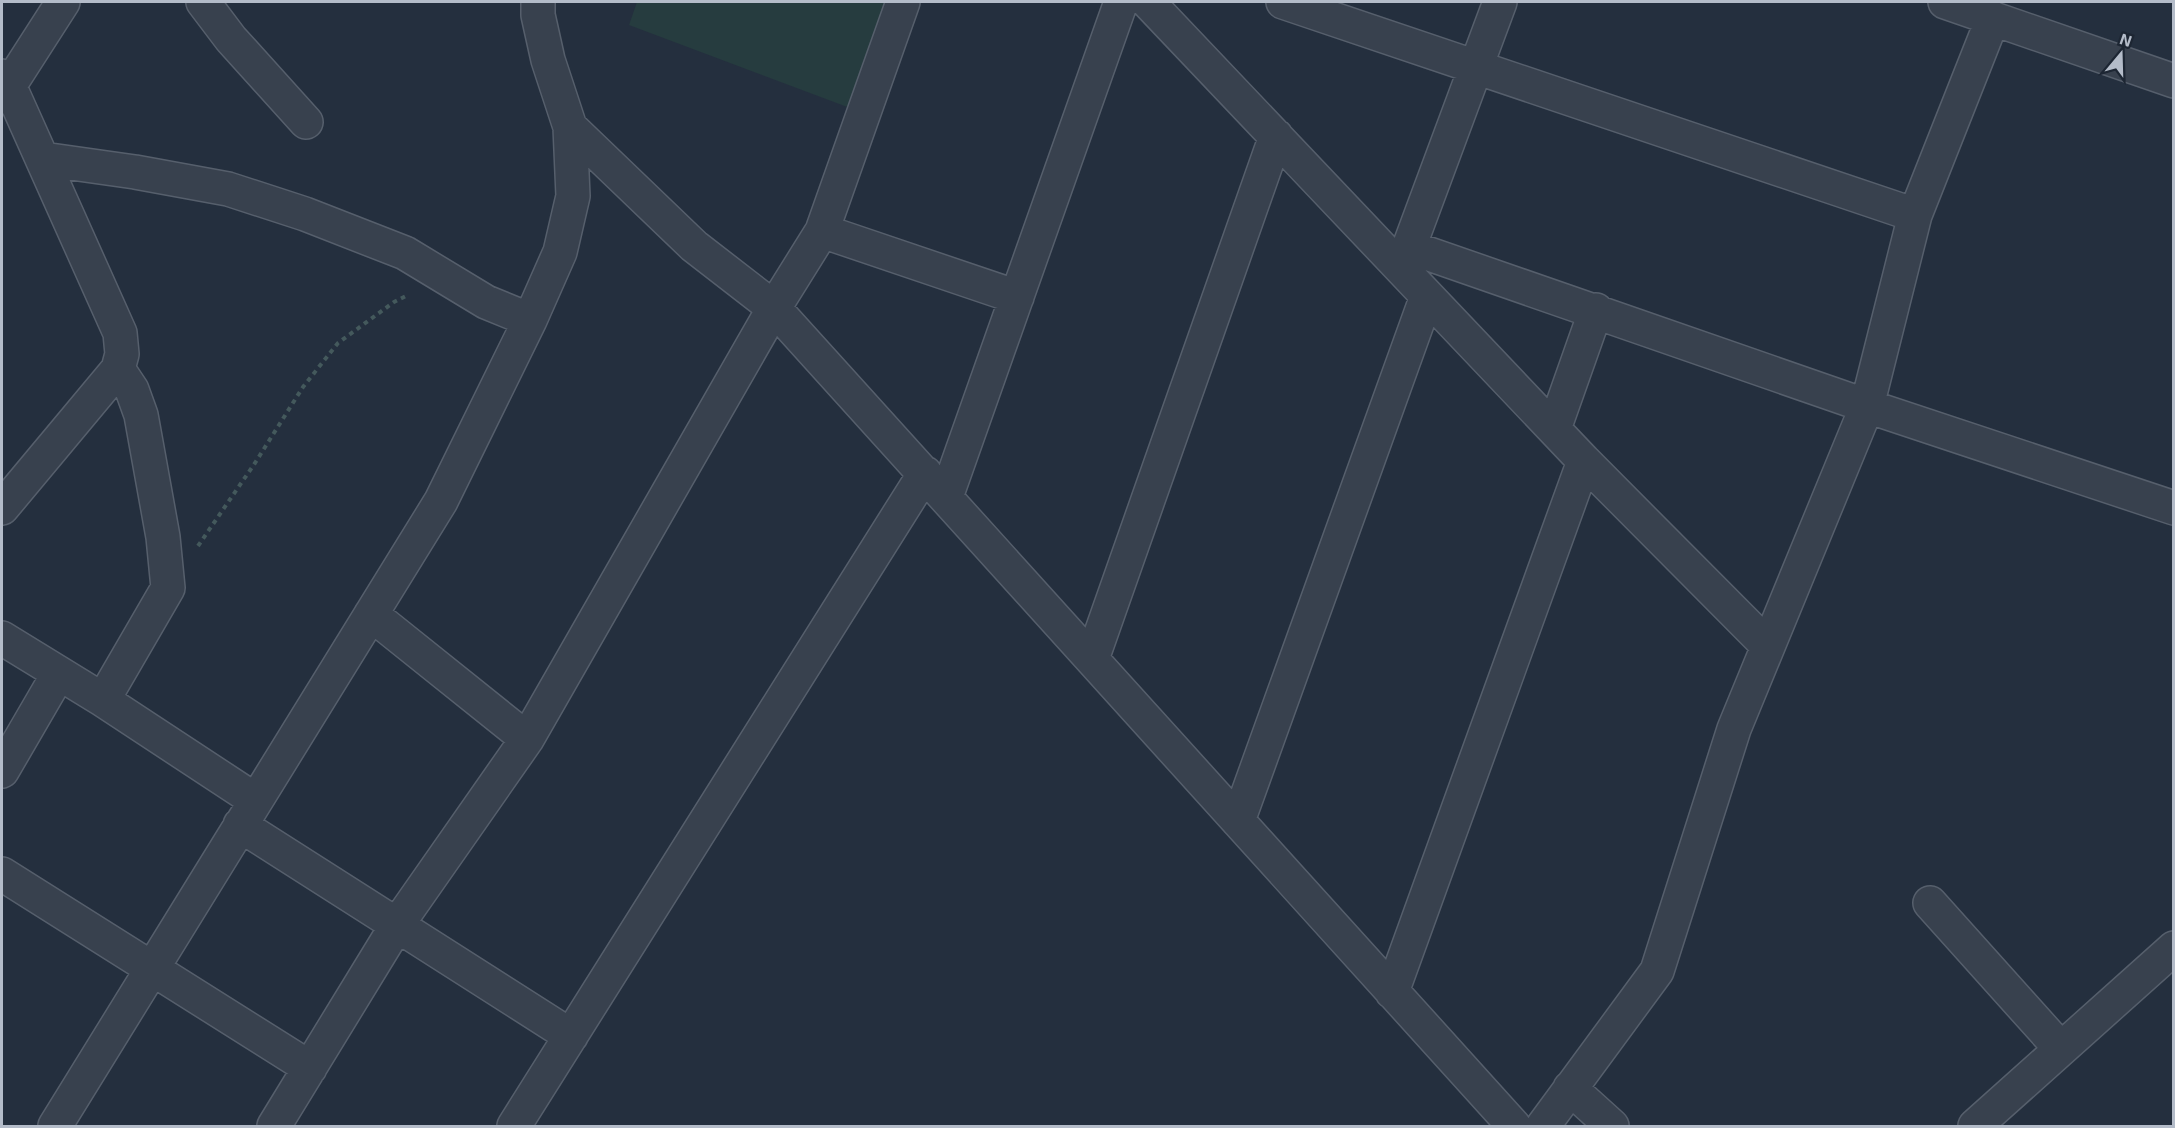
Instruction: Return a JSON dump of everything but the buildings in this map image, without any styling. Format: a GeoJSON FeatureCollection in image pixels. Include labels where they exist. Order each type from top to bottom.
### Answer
{"type":"FeatureCollection","features":[{"type":"Feature","properties":{"kind":"street"},"geometry":{"type":"LineString","coordinates":[[2,508],[118,369],[122,354],[120,333],[43,159],[4,86],[63,2]]}},
{"type":"Feature","properties":{"kind":"street"},"geometry":{"type":"LineString","coordinates":[[203,2],[231,39],[306,122]]}},
{"type":"Feature","properties":{"kind":"street"},"geometry":{"type":"LineString","coordinates":[[274,1126],[397,925],[527,739],[774,308],[822,231],[903,2]]}},
{"type":"Feature","properties":{"kind":"street"},"geometry":{"type":"LineString","coordinates":[[514,1126],[935,485],[1017,297],[1121,2]]}},
{"type":"Feature","properties":{"kind":"street"},"geometry":{"type":"LineString","coordinates":[[1148,2],[1276,136],[1401,253],[1427,296],[1584,461],[1767,645]]}},
{"type":"Feature","properties":{"kind":"street"},"geometry":{"type":"LineString","coordinates":[[1283,2],[1915,215]]}},
{"type":"Feature","properties":{"kind":"street"},"geometry":{"type":"LineString","coordinates":[[1401,253],[1500,2]]}},
{"type":"Feature","properties":{"kind":"street"},"geometry":{"type":"LineString","coordinates":[[1945,2],[2174,81]]}},
{"type":"Feature","properties":{"kind":"street"},"geometry":{"type":"LineString","coordinates":[[55,1126],[441,501],[531,320],[560,252],[573,196],[570,127],[532,6]]}},
{"type":"Feature","properties":{"kind":"street"},"geometry":{"type":"LineString","coordinates":[[1542,1126],[1657,971],[1734,729],[1867,406],[1915,215],[1993,18]]}},
{"type":"Feature","properties":{"kind":"street"},"geometry":{"type":"LineString","coordinates":[[570,127],[694,246],[774,308],[1514,1126]]}},
{"type":"Feature","properties":{"kind":"street"},"geometry":{"type":"LineString","coordinates":[[1092,659],[1276,136]]}},
{"type":"Feature","properties":{"kind":"street"},"geometry":{"type":"LineString","coordinates":[[43,159],[135,172],[228,189],[305,214],[405,253],[486,302],[531,320]]}},
{"type":"Feature","properties":{"kind":"street"},"geometry":{"type":"LineString","coordinates":[[822,231],[1017,297]]}},
{"type":"Feature","properties":{"kind":"street"},"geometry":{"type":"LineString","coordinates":[[1401,253],[1596,310],[1867,406],[2174,508]]}},
{"type":"Feature","properties":{"kind":"street"},"geometry":{"type":"LineString","coordinates":[[1238,821],[1427,296]]}},
{"type":"Feature","properties":{"kind":"street"},"geometry":{"type":"LineString","coordinates":[[1554,429],[1596,310]]}},
{"type":"Feature","properties":{"kind":"street"},"geometry":{"type":"LineString","coordinates":[[103,700],[168,588],[163,537],[141,415],[132,390],[118,369]]}},
{"type":"Feature","properties":{"kind":"street"},"geometry":{"type":"LineString","coordinates":[[1392,992],[1584,461]]}},
{"type":"Feature","properties":{"kind":"street"},"geometry":{"type":"LineString","coordinates":[[371,614],[527,739]]}},
{"type":"Feature","properties":{"kind":"street"},"geometry":{"type":"LineString","coordinates":[[2,638],[103,700],[397,925],[571,1036]]}},
{"type":"Feature","properties":{"kind":"street"},"geometry":{"type":"LineString","coordinates":[[2,771],[59,673]]}},
{"type":"Feature","properties":{"kind":"street"},"geometry":{"type":"LineString","coordinates":[[2,874],[310,1068]]}},
{"type":"Feature","properties":{"kind":"street"},"geometry":{"type":"LineString","coordinates":[[1930,903],[2061,1049]]}},
{"type":"Feature","properties":{"kind":"street"},"geometry":{"type":"LineString","coordinates":[[1975,1126],[2061,1049],[2167,966]]}},
{"type":"Feature","properties":{"kind":"street"},"geometry":{"type":"LineString","coordinates":[[1570,1088],[1612,1126]]}},
{"type":"Feature","properties":{"kind":"path"},"geometry":{"type":"LineString","coordinates":[[168,588],[255,464],[303,387],[338,343],[394,302],[443,277]]}},
{"type":"Feature","properties":{"kind":"green space"},"geometry":{"type":"Polygon","coordinates":[[[637,2],[890,2],[850,108],[629,25],[637,2]]]}}]}
